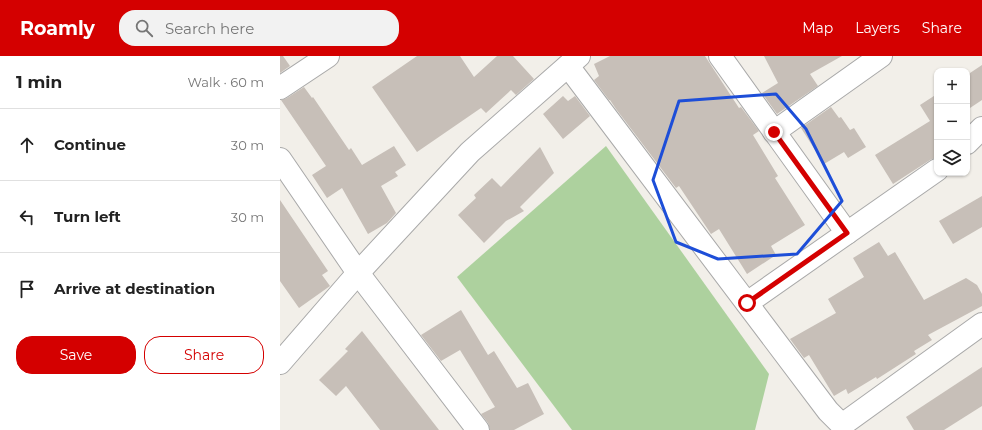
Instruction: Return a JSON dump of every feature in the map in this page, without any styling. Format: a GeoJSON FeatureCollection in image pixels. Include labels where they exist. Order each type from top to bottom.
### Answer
{"type":"FeatureCollection","features":[{"type":"Feature","properties":{"kind":"street"},"geometry":{"type":"LineString","coordinates":[[280,88],[328,56]]}},
{"type":"Feature","properties":{"kind":"street"},"geometry":{"type":"LineString","coordinates":[[720,56],[847,233]]}},
{"type":"Feature","properties":{"kind":"street"},"geometry":{"type":"LineString","coordinates":[[774,132],[881,56]]}},
{"type":"Feature","properties":{"kind":"street"},"geometry":{"type":"LineString","coordinates":[[280,363],[358,273],[470,152],[573,61],[747,303],[828,411],[842,424],[982,324]]}},
{"type":"Feature","properties":{"kind":"street"},"geometry":{"type":"LineString","coordinates":[[970,140],[982,128]]}},
{"type":"Feature","properties":{"kind":"street"},"geometry":{"type":"LineString","coordinates":[[280,160],[358,273],[478,430]]}},
{"type":"Feature","properties":{"kind":"street"},"geometry":{"type":"LineString","coordinates":[[747,303],[934,172]]}},
{"type":"Feature","properties":{"kind":"highlighted area"},"geometry":{"type":"Polygon","coordinates":[[[776,94],[806,129],[842,201],[797,254],[718,259],[676,242],[653,180],[679,101],[776,94]]]}},
{"type":"Feature","properties":{"kind":"green space"},"geometry":{"type":"Polygon","coordinates":[[[606,146],[769,374],[755,430],[572,430],[457,277],[606,146]]]}},
{"type":"Feature","properties":{"kind":"building"},"geometry":{"type":"Polygon","coordinates":[[[280,56],[283,56],[290,66],[280,73],[280,56]]]}},
{"type":"Feature","properties":{"kind":"building"},"geometry":{"type":"Polygon","coordinates":[[[417,56],[460,56],[474,77],[497,56],[513,56],[534,79],[516,95],[511,90],[486,113],[481,108],[417,152],[372,87],[417,56]]]}},
{"type":"Feature","properties":{"kind":"building"},"geometry":{"type":"Polygon","coordinates":[[[610,56],[705,56],[739,108],[741,107],[759,131],[753,135],[778,176],[775,178],[805,225],[771,246],[776,255],[747,274],[719,229],[711,234],[679,186],[676,188],[594,80],[599,76],[594,64],[610,56]]]}},
{"type":"Feature","properties":{"kind":"building"},"geometry":{"type":"Polygon","coordinates":[[[764,56],[842,56],[810,74],[818,86],[777,114],[762,93],[778,83],[764,56]]]}},
{"type":"Feature","properties":{"kind":"building"},"geometry":{"type":"Polygon","coordinates":[[[982,65],[982,100],[970,108],[970,104],[970,73],[982,65]]]}},
{"type":"Feature","properties":{"kind":"building"},"geometry":{"type":"Polygon","coordinates":[[[304,87],[312,98],[313,97],[349,150],[351,148],[362,165],[394,146],[406,165],[395,172],[398,176],[381,186],[396,213],[387,223],[368,234],[342,188],[327,198],[312,175],[326,166],[281,100],[287,98],[304,87]]]}},
{"type":"Feature","properties":{"kind":"building"},"geometry":{"type":"Polygon","coordinates":[[[563,96],[568,101],[575,96],[590,116],[563,139],[543,114],[563,96]]]}},
{"type":"Feature","properties":{"kind":"building"},"geometry":{"type":"Polygon","coordinates":[[[934,96],[934,158],[893,184],[875,155],[930,121],[920,105],[934,96]]]}},
{"type":"Feature","properties":{"kind":"building"},"geometry":{"type":"Polygon","coordinates":[[[831,107],[839,118],[841,117],[850,130],[854,128],[866,147],[848,158],[844,152],[824,164],[801,128],[831,107]]]}},
{"type":"Feature","properties":{"kind":"building"},"geometry":{"type":"Polygon","coordinates":[[[540,147],[554,173],[520,207],[524,211],[506,221],[484,243],[458,215],[476,198],[474,195],[492,178],[501,187],[540,147]]]}},
{"type":"Feature","properties":{"kind":"building"},"geometry":{"type":"Polygon","coordinates":[[[982,196],[982,227],[953,244],[939,221],[982,196]]]}},
{"type":"Feature","properties":{"kind":"building"},"geometry":{"type":"Polygon","coordinates":[[[280,200],[328,271],[322,275],[330,286],[299,308],[280,281],[280,200]]]}},
{"type":"Feature","properties":{"kind":"building"},"geometry":{"type":"Polygon","coordinates":[[[879,242],[888,256],[895,252],[924,300],[966,278],[977,285],[982,294],[982,306],[928,335],[932,340],[914,351],[916,354],[877,379],[876,377],[848,394],[846,389],[834,396],[809,355],[804,358],[790,339],[836,313],[828,299],[864,277],[853,258],[879,242]]]}},
{"type":"Feature","properties":{"kind":"building"},"geometry":{"type":"Polygon","coordinates":[[[461,310],[488,355],[494,351],[517,388],[528,383],[544,414],[514,430],[490,430],[488,423],[481,414],[495,407],[460,350],[441,361],[421,335],[461,310]]]}},
{"type":"Feature","properties":{"kind":"building"},"geometry":{"type":"Polygon","coordinates":[[[362,331],[439,430],[380,430],[346,386],[336,396],[319,380],[348,351],[345,349],[362,331]]]}},
{"type":"Feature","properties":{"kind":"building"},"geometry":{"type":"Polygon","coordinates":[[[982,367],[982,406],[944,430],[914,430],[906,417],[982,367]]]}},
{"type":"Feature","properties":{"kind":"route"},"geometry":{"type":"LineString","coordinates":[[747,303],[847,233],[774,132]]}}]}
